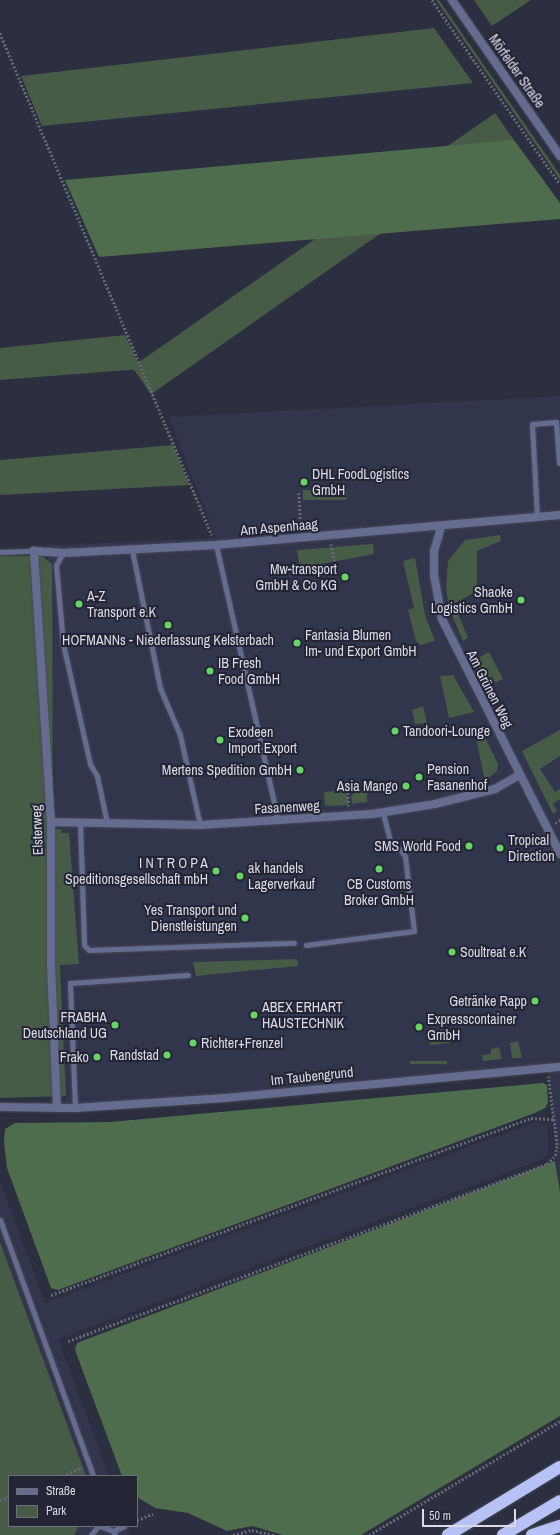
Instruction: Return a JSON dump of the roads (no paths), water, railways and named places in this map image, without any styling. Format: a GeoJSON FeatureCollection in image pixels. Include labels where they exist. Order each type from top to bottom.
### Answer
{"type":"FeatureCollection","features":[{"type":"Feature","properties":{"kind":"highway"},"geometry":{"type":"LineString","coordinates":[[448,1535],[560,1467]]}},
{"type":"Feature","properties":{"kind":"highway"},"geometry":{"type":"LineString","coordinates":[[503,1535],[560,1501]]}},
{"type":"Feature","properties":{"kind":"highway"},"geometry":{"type":"LineString","coordinates":[[532,1535],[560,1526]]}},
{"type":"Feature","properties":{"kind":"street","name":"Mörfelder Straße"},"geometry":{"type":"LineString","coordinates":[[452,0],[560,156]]}},
{"type":"Feature","properties":{"kind":"street","name":"Am Aspenhaag"},"geometry":{"type":"LineString","coordinates":[[34,551],[63,553],[216,545],[441,527],[560,515]]}},
{"type":"Feature","properties":{"kind":"street","name":"Am Grünen Weg"},"geometry":{"type":"LineString","coordinates":[[441,527],[434,551],[434,575],[442,619],[519,776],[560,854]]}},
{"type":"Feature","properties":{"kind":"street","name":"Elsterweg"},"geometry":{"type":"LineString","coordinates":[[34,551],[51,822],[52,966],[62,1108]]}},
{"type":"Feature","properties":{"kind":"street","name":"Fasanenweg"},"geometry":{"type":"LineString","coordinates":[[51,822],[200,825],[278,822],[383,813],[495,789],[519,776]]}},
{"type":"Feature","properties":{"kind":"street","name":"Im Taubengrund"},"geometry":{"type":"LineString","coordinates":[[0,1108],[75,1108],[225,1098],[560,1067]]}},
{"type":"Feature","properties":{"kind":"lane"},"geometry":{"type":"LineString","coordinates":[[537,517],[532,424],[556,422],[559,463]]}},
{"type":"Feature","properties":{"kind":"lane"},"geometry":{"type":"LineString","coordinates":[[216,545],[278,822]]}},
{"type":"Feature","properties":{"kind":"lane"},"geometry":{"type":"LineString","coordinates":[[132,550],[160,688],[180,734],[200,825]]}},
{"type":"Feature","properties":{"kind":"lane","name":"Am Aspenhaag"},"geometry":{"type":"LineString","coordinates":[[0,552],[34,551]]}},
{"type":"Feature","properties":{"kind":"lane"},"geometry":{"type":"LineString","coordinates":[[63,553],[56,565],[65,656],[90,764],[97,776],[108,823]]}},
{"type":"Feature","properties":{"kind":"lane"},"geometry":{"type":"LineString","coordinates":[[306,945],[414,931],[405,857],[401,850],[390,841],[383,813]]}},
{"type":"Feature","properties":{"kind":"lane"},"geometry":{"type":"LineString","coordinates":[[80,822],[84,945],[89,950],[294,943]]}},
{"type":"Feature","properties":{"kind":"lane"},"geometry":{"type":"LineString","coordinates":[[75,1108],[70,983],[188,976]]}},
{"type":"Feature","properties":{"kind":"lane"},"geometry":{"type":"LineString","coordinates":[[0,1220],[93,1475]]}},
{"type":"Feature","properties":{"kind":"lane"},"geometry":{"type":"LineString","coordinates":[[91,1535],[98,1527]]}},
{"type":"Feature","properties":{"kind":"lane"},"geometry":{"type":"LineString","coordinates":[[101,1527],[114,1533],[123,1527]]}},
{"type":"Feature","properties":{"kind":"place","name":"DHL FoodLogistics GmbH"},"geometry":{"type":"Point","coordinates":[304,482]}},
{"type":"Feature","properties":{"kind":"place","name":"Mw-transport GmbH & Co KG"},"geometry":{"type":"Point","coordinates":[345,577]}},
{"type":"Feature","properties":{"kind":"place","name":"Shaoke Logistics GmbH"},"geometry":{"type":"Point","coordinates":[521,600]}},
{"type":"Feature","properties":{"kind":"place","name":"A-Z Transport e.K"},"geometry":{"type":"Point","coordinates":[79,604]}},
{"type":"Feature","properties":{"kind":"place","name":"HOFMANNs - Niederlassung Kelsterbach"},"geometry":{"type":"Point","coordinates":[168,625]}},
{"type":"Feature","properties":{"kind":"place","name":"Fantasia Blumen Im- und Export GmbH"},"geometry":{"type":"Point","coordinates":[297,643]}},
{"type":"Feature","properties":{"kind":"place","name":"IB Fresh Food GmbH"},"geometry":{"type":"Point","coordinates":[210,671]}},
{"type":"Feature","properties":{"kind":"place","name":"Tandoori-Lounge"},"geometry":{"type":"Point","coordinates":[395,731]}},
{"type":"Feature","properties":{"kind":"place","name":"Exodeen Import Export"},"geometry":{"type":"Point","coordinates":[220,740]}},
{"type":"Feature","properties":{"kind":"place","name":"Mertens Spedition GmbH"},"geometry":{"type":"Point","coordinates":[300,770]}},
{"type":"Feature","properties":{"kind":"place","name":"Pension Fasanenhof"},"geometry":{"type":"Point","coordinates":[419,777]}},
{"type":"Feature","properties":{"kind":"place","name":"Asia Mango"},"geometry":{"type":"Point","coordinates":[406,786]}},
{"type":"Feature","properties":{"kind":"place","name":"SMS World Food"},"geometry":{"type":"Point","coordinates":[469,846]}},
{"type":"Feature","properties":{"kind":"place","name":"Tropical Direction"},"geometry":{"type":"Point","coordinates":[500,848]}},
{"type":"Feature","properties":{"kind":"place","name":"CB Customs Broker GmbH"},"geometry":{"type":"Point","coordinates":[379,869]}},
{"type":"Feature","properties":{"kind":"place","name":"I N T R O P A Speditionsgesellschaft mbH"},"geometry":{"type":"Point","coordinates":[216,871]}},
{"type":"Feature","properties":{"kind":"place","name":"ak handels Lagerverkauf"},"geometry":{"type":"Point","coordinates":[240,876]}},
{"type":"Feature","properties":{"kind":"place","name":"Yes Transport und Dienstleistungen"},"geometry":{"type":"Point","coordinates":[245,918]}},
{"type":"Feature","properties":{"kind":"place","name":"Soultreat e.K"},"geometry":{"type":"Point","coordinates":[452,952]}},
{"type":"Feature","properties":{"kind":"place","name":"Getränke Rapp"},"geometry":{"type":"Point","coordinates":[535,1001]}},
{"type":"Feature","properties":{"kind":"place","name":"ABEX ERHART HAUSTECHNIK"},"geometry":{"type":"Point","coordinates":[254,1015]}},
{"type":"Feature","properties":{"kind":"place","name":"FRABHA Deutschland UG"},"geometry":{"type":"Point","coordinates":[115,1025]}},
{"type":"Feature","properties":{"kind":"place","name":"Expresscontainer GmbH"},"geometry":{"type":"Point","coordinates":[419,1027]}},
{"type":"Feature","properties":{"kind":"place","name":"Richter+Frenzel"},"geometry":{"type":"Point","coordinates":[193,1043]}},
{"type":"Feature","properties":{"kind":"place","name":"Randstad"},"geometry":{"type":"Point","coordinates":[167,1055]}},
{"type":"Feature","properties":{"kind":"place","name":"Frako"},"geometry":{"type":"Point","coordinates":[97,1057]}}]}
